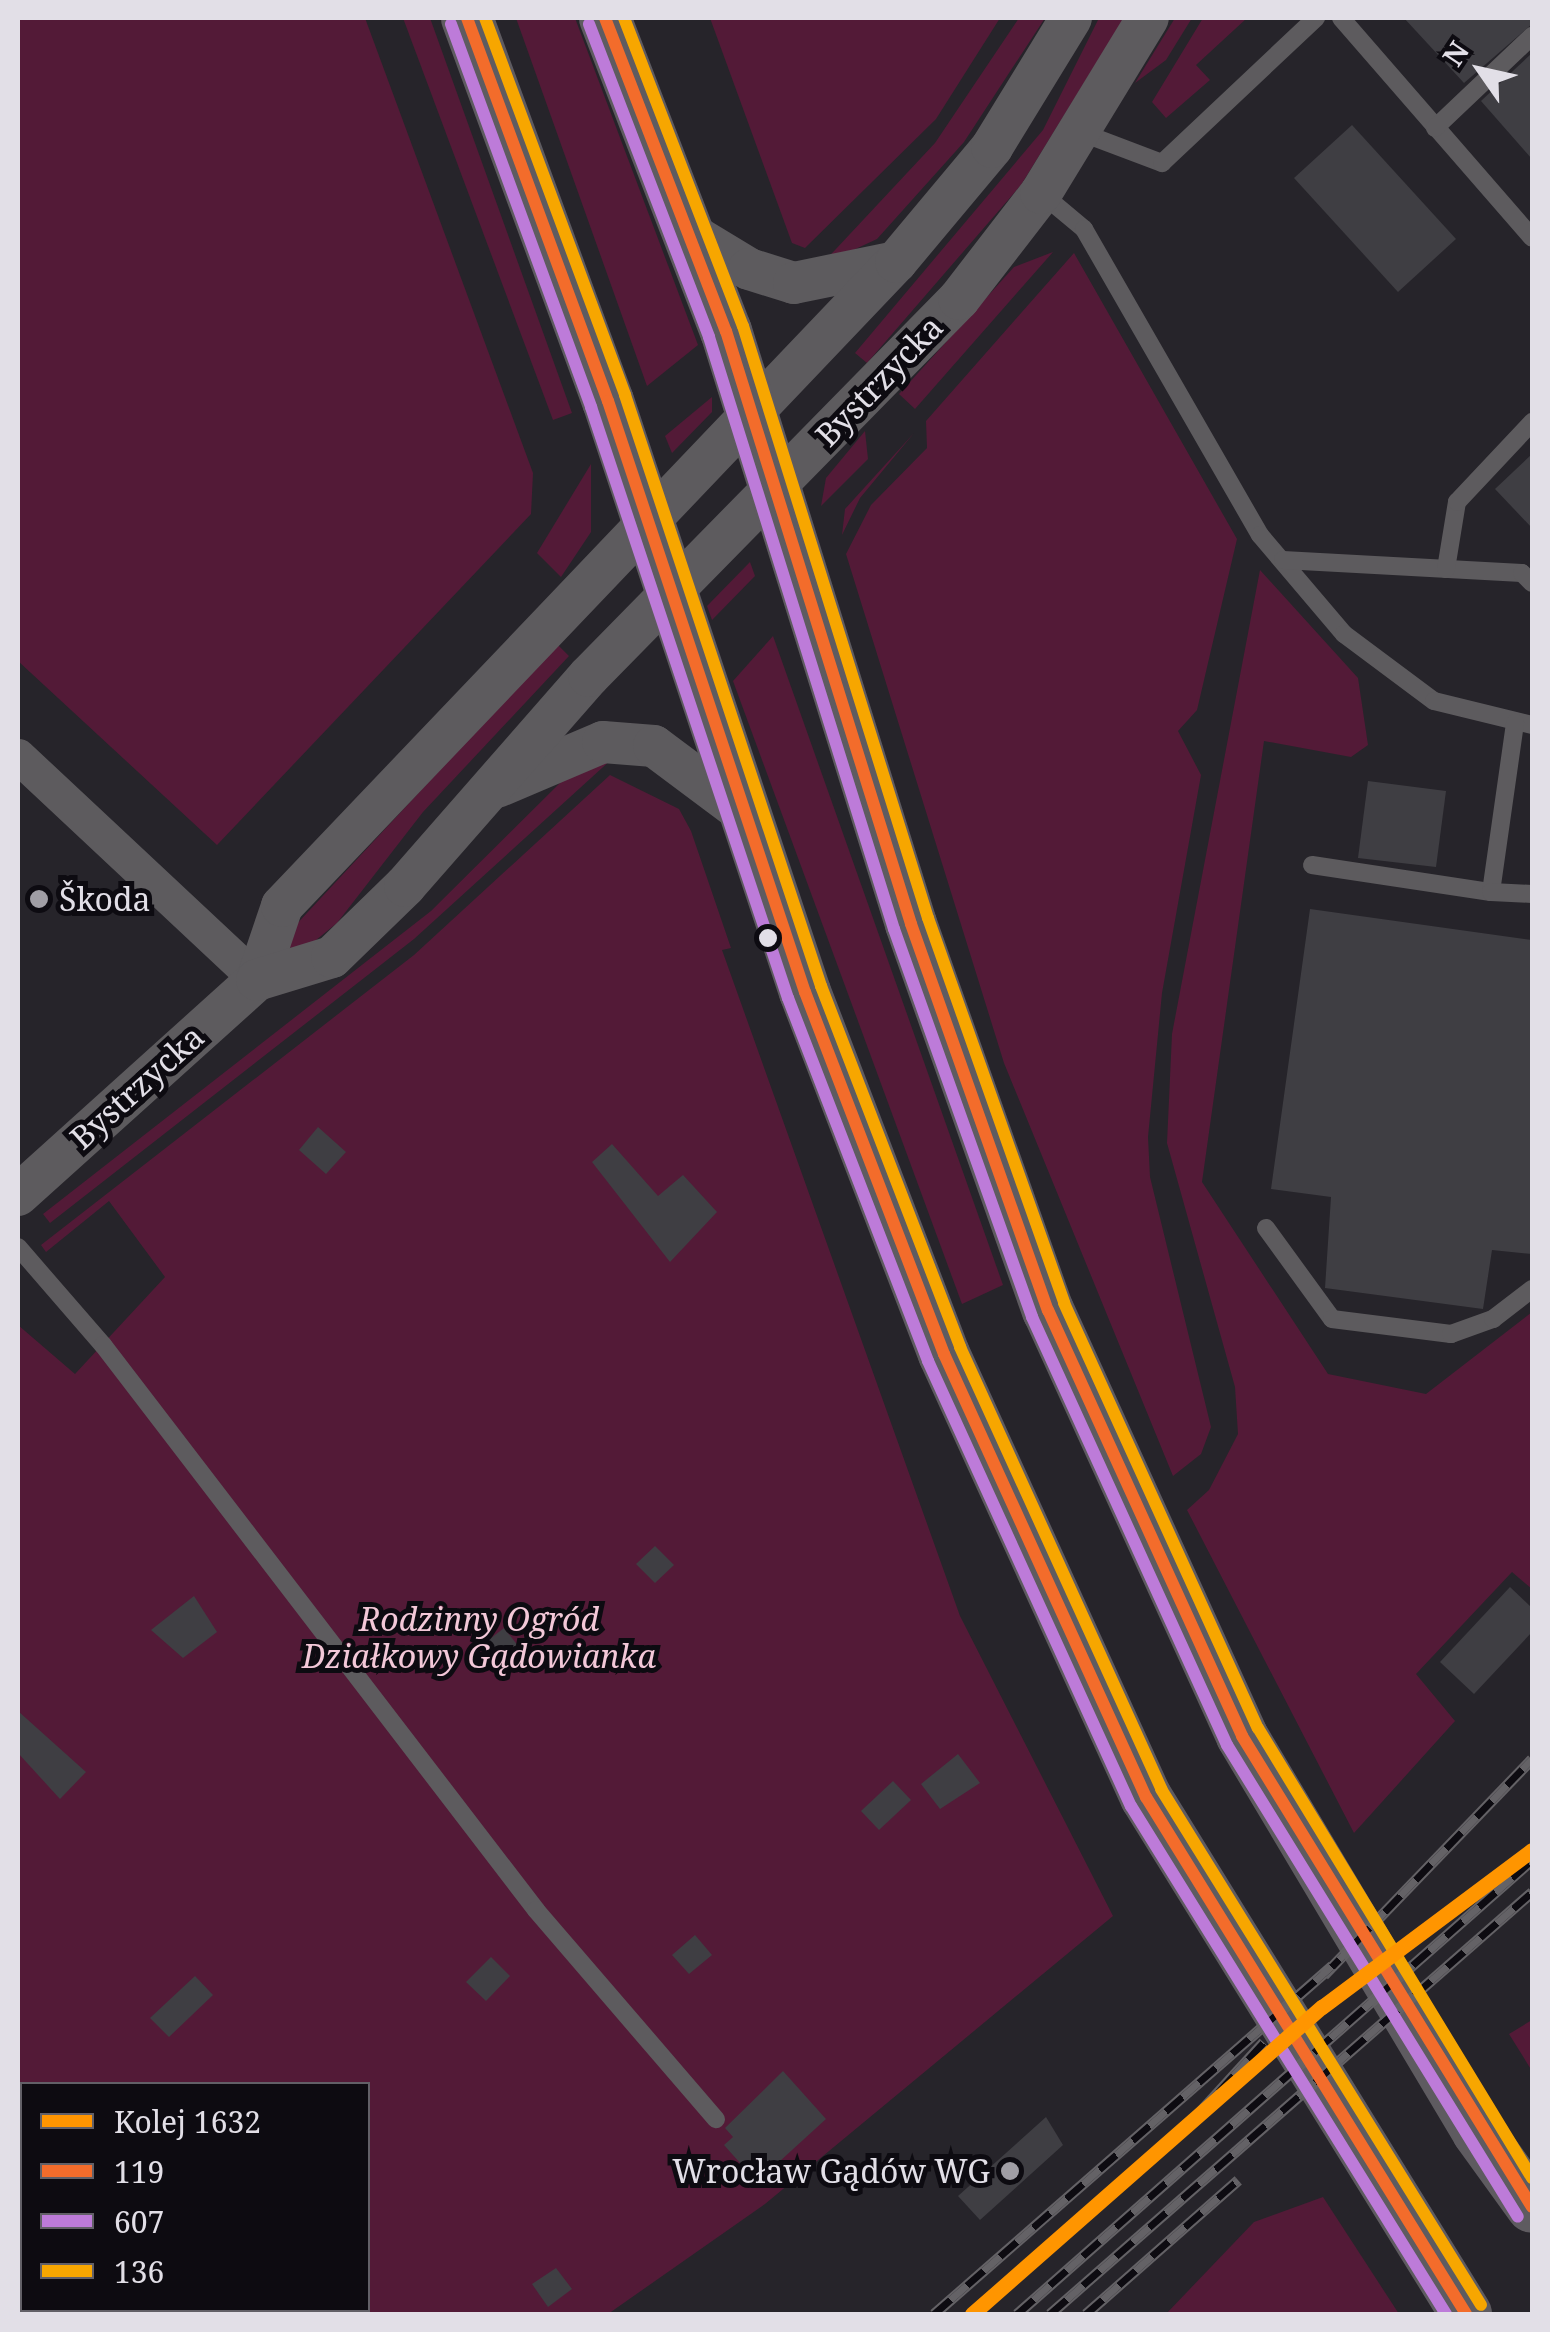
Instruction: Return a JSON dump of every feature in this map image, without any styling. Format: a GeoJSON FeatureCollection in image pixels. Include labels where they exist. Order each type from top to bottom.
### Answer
{"type":"FeatureCollection","features":[{"type":"Feature","properties":{"kind":"main road"},"geometry":{"type":"LineString","coordinates":[[468,18],[645,522],[741,811],[944,1354],[1146,1798],[1466,2314]]}},
{"type":"Feature","properties":{"kind":"main road"},"geometry":{"type":"LineString","coordinates":[[604,18],[688,232],[751,415],[911,924],[1048,1310],[1242,1736],[1478,2132],[1532,2207]]}},
{"type":"Feature","properties":{"kind":"main road"},"geometry":{"type":"LineString","coordinates":[[1478,2132],[1532,2186]]}},
{"type":"Feature","properties":{"kind":"street","name":"Bystrzycka"},"geometry":{"type":"LineString","coordinates":[[257,980],[282,906],[896,262],[992,147],[1071,18]]}},
{"type":"Feature","properties":{"kind":"street","name":"Bystrzycka"},"geometry":{"type":"LineString","coordinates":[[18,1195],[257,980],[332,958],[669,596],[959,299],[1041,193],[1148,18]]}},
{"type":"Feature","properties":{"kind":"street"},"geometry":{"type":"LineString","coordinates":[[688,232],[794,283],[896,262]]}},
{"type":"Feature","properties":{"kind":"street"},"geometry":{"type":"LineString","coordinates":[[488,791],[603,742],[654,746],[741,811]]}},
{"type":"Feature","properties":{"kind":"street"},"geometry":{"type":"LineString","coordinates":[[18,756],[257,980]]}},
{"type":"Feature","properties":{"kind":"lane"},"geometry":{"type":"LineString","coordinates":[[1079,132],[1162,162],[1316,18]]}},
{"type":"Feature","properties":{"kind":"lane"},"geometry":{"type":"LineString","coordinates":[[1340,18],[1532,238]]}},
{"type":"Feature","properties":{"kind":"lane"},"geometry":{"type":"LineString","coordinates":[[1435,128],[1532,36]]}},
{"type":"Feature","properties":{"kind":"lane"},"geometry":{"type":"LineString","coordinates":[[1041,193],[1084,229],[1220,470],[1283,560],[1344,634],[1401,683],[1524,724],[1492,892]]}},
{"type":"Feature","properties":{"kind":"lane"},"geometry":{"type":"LineString","coordinates":[[1446,569],[1457,502],[1532,422]]}},
{"type":"Feature","properties":{"kind":"lane"},"geometry":{"type":"LineString","coordinates":[[1283,560],[1522,573],[1532,583]]}},
{"type":"Feature","properties":{"kind":"lane"},"geometry":{"type":"LineString","coordinates":[[1312,865],[1492,892],[1532,894]]}},
{"type":"Feature","properties":{"kind":"lane"},"geometry":{"type":"LineString","coordinates":[[1266,1228],[1332,1320],[1451,1334],[1494,1319],[1532,1289]]}},
{"type":"Feature","properties":{"kind":"lane"},"geometry":{"type":"LineString","coordinates":[[18,1246],[103,1345],[536,1910],[716,2119]]}},
{"type":"Feature","properties":{"kind":"green space"},"geometry":{"type":"Polygon","coordinates":[[[18,18],[365,18],[533,473],[531,514],[217,845],[18,661],[18,18]]]}},
{"type":"Feature","properties":{"kind":"green space"},"geometry":{"type":"Polygon","coordinates":[[[403,18],[430,18],[572,413],[553,420],[403,18]]]}},
{"type":"Feature","properties":{"kind":"green space"},"geometry":{"type":"Polygon","coordinates":[[[516,18],[575,18],[698,345],[647,386],[516,18]]]}},
{"type":"Feature","properties":{"kind":"green space"},"geometry":{"type":"Polygon","coordinates":[[[710,18],[1000,18],[936,119],[805,248],[792,243],[710,18]]]}},
{"type":"Feature","properties":{"kind":"green space"},"geometry":{"type":"Polygon","coordinates":[[[1019,18],[1045,18],[964,142],[877,239],[821,265],[935,143],[1019,18]]]}},
{"type":"Feature","properties":{"kind":"green space"},"geometry":{"type":"Polygon","coordinates":[[[1099,18],[1124,18],[1021,185],[867,363],[855,353],[1043,130],[1099,18]]]}},
{"type":"Feature","properties":{"kind":"green space"},"geometry":{"type":"Polygon","coordinates":[[[1175,18],[1192,18],[1166,60],[1135,83],[1175,18]]]}},
{"type":"Feature","properties":{"kind":"green space"},"geometry":{"type":"Polygon","coordinates":[[[1203,18],[1247,18],[1196,65],[1210,80],[1166,118],[1152,102],[1203,18]]]}},
{"type":"Feature","properties":{"kind":"green space"},"geometry":{"type":"Polygon","coordinates":[[[1053,252],[915,409],[899,394],[1014,267],[1053,252]]]}},
{"type":"Feature","properties":{"kind":"green space"},"geometry":{"type":"Polygon","coordinates":[[[1074,253],[1237,539],[1197,710],[1178,731],[1201,775],[1162,993],[1148,1137],[1150,1177],[1211,1427],[1201,1454],[1173,1476],[1004,1063],[846,554],[871,505],[927,448],[926,421],[1074,253]]]}},
{"type":"Feature","properties":{"kind":"green space"},"geometry":{"type":"Polygon","coordinates":[[[712,397],[712,412],[672,453],[665,436],[712,397]]]}},
{"type":"Feature","properties":{"kind":"green space"},"geometry":{"type":"Polygon","coordinates":[[[865,431],[868,459],[821,506],[826,478],[865,431]]]}},
{"type":"Feature","properties":{"kind":"green space"},"geometry":{"type":"Polygon","coordinates":[[[914,433],[860,498],[842,535],[845,509],[914,433]]]}},
{"type":"Feature","properties":{"kind":"green space"},"geometry":{"type":"Polygon","coordinates":[[[591,464],[591,532],[561,577],[537,553],[591,464]]]}},
{"type":"Feature","properties":{"kind":"green space"},"geometry":{"type":"Polygon","coordinates":[[[750,562],[755,576],[712,620],[707,606],[750,562]]]}},
{"type":"Feature","properties":{"kind":"green space"},"geometry":{"type":"Polygon","coordinates":[[[1260,570],[1358,678],[1368,745],[1351,757],[1264,741],[1202,1182],[1328,1374],[1426,1394],[1532,1312],[1532,1589],[1512,1572],[1416,1674],[1455,1721],[1354,1833],[1187,1510],[1209,1490],[1238,1434],[1235,1387],[1167,1143],[1172,1034],[1260,570]]]}},
{"type":"Feature","properties":{"kind":"green space"},"geometry":{"type":"Polygon","coordinates":[[[773,636],[1003,1285],[962,1304],[733,681],[773,636]]]}},
{"type":"Feature","properties":{"kind":"green space"},"geometry":{"type":"Polygon","coordinates":[[[557,644],[569,656],[423,812],[337,923],[300,953],[280,942],[557,644]]]}},
{"type":"Feature","properties":{"kind":"green space"},"geometry":{"type":"Polygon","coordinates":[[[613,758],[414,939],[50,1223],[43,1214],[431,911],[566,777],[613,758]]]}},
{"type":"Feature","properties":{"kind":"green space","name":"Rodzinny Ogród Działkowy Gądowianka"},"geometry":{"type":"Polygon","coordinates":[[[610,775],[679,809],[691,831],[731,948],[722,950],[960,1616],[1113,1916],[765,2204],[608,2314],[18,2314],[18,1325],[75,1374],[165,1277],[109,1201],[46,1252],[41,1245],[414,955],[610,775]]]}},
{"type":"Feature","properties":{"kind":"green space"},"geometry":{"type":"Polygon","coordinates":[[[1532,2020],[1532,2071],[1509,2034],[1532,2020]]]}},
{"type":"Feature","properties":{"kind":"green space"},"geometry":{"type":"Polygon","coordinates":[[[1323,2197],[1399,2314],[1166,2314],[1254,2222],[1323,2197]]]}},
{"type":"Feature","properties":{"kind":"building"},"geometry":{"type":"Polygon","coordinates":[[[1404,18],[1532,18],[1532,24],[1464,83],[1404,18]]]}},
{"type":"Feature","properties":{"kind":"building"},"geometry":{"type":"Polygon","coordinates":[[[1532,53],[1532,159],[1481,101],[1532,53]]]}},
{"type":"Feature","properties":{"kind":"building"},"geometry":{"type":"Polygon","coordinates":[[[1352,125],[1456,239],[1398,292],[1294,178],[1352,125]]]}},
{"type":"Feature","properties":{"kind":"building"},"geometry":{"type":"Polygon","coordinates":[[[1532,454],[1532,528],[1495,489],[1532,454]]]}},
{"type":"Feature","properties":{"kind":"building"},"geometry":{"type":"Polygon","coordinates":[[[1368,781],[1446,791],[1436,867],[1358,858],[1368,781]]]}},
{"type":"Feature","properties":{"kind":"building"},"geometry":{"type":"Polygon","coordinates":[[[1310,909],[1532,940],[1532,1254],[1492,1250],[1483,1309],[1325,1288],[1331,1197],[1271,1189],[1310,909]]]}},
{"type":"Feature","properties":{"kind":"building"},"geometry":{"type":"Polygon","coordinates":[[[318,1127],[346,1152],[326,1174],[299,1150],[318,1127]]]}},
{"type":"Feature","properties":{"kind":"building"},"geometry":{"type":"Polygon","coordinates":[[[612,1144],[658,1196],[683,1175],[717,1212],[670,1262],[592,1162],[612,1144]]]}},
{"type":"Feature","properties":{"kind":"building"},"geometry":{"type":"Polygon","coordinates":[[[655,1546],[674,1565],[655,1583],[636,1564],[655,1546]]]}},
{"type":"Feature","properties":{"kind":"building"},"geometry":{"type":"Polygon","coordinates":[[[1510,1587],[1532,1608],[1532,1632],[1474,1694],[1440,1662],[1510,1587]]]}},
{"type":"Feature","properties":{"kind":"building"},"geometry":{"type":"Polygon","coordinates":[[[194,1596],[217,1632],[183,1658],[151,1630],[194,1596]]]}},
{"type":"Feature","properties":{"kind":"building"},"geometry":{"type":"Polygon","coordinates":[[[504,1628],[522,1651],[500,1669],[482,1645],[504,1628]]]}},
{"type":"Feature","properties":{"kind":"building"},"geometry":{"type":"Polygon","coordinates":[[[18,1711],[86,1772],[60,1799],[18,1753],[18,1711]]]}},
{"type":"Feature","properties":{"kind":"building"},"geometry":{"type":"Polygon","coordinates":[[[958,1754],[980,1783],[940,1809],[921,1784],[958,1754]]]}},
{"type":"Feature","properties":{"kind":"building"},"geometry":{"type":"Polygon","coordinates":[[[893,1781],[911,1800],[879,1830],[861,1811],[893,1781]]]}},
{"type":"Feature","properties":{"kind":"building"},"geometry":{"type":"Polygon","coordinates":[[[695,1935],[712,1955],[689,1974],[672,1955],[695,1935]]]}},
{"type":"Feature","properties":{"kind":"building"},"geometry":{"type":"Polygon","coordinates":[[[491,1957],[510,1976],[486,2001],[466,1982],[491,1957]]]}},
{"type":"Feature","properties":{"kind":"building"},"geometry":{"type":"Polygon","coordinates":[[[195,1976],[213,1995],[169,2037],[150,2018],[195,1976]]]}},
{"type":"Feature","properties":{"kind":"building"},"geometry":{"type":"Polygon","coordinates":[[[783,2071],[826,2119],[757,2182],[724,2145],[733,2137],[725,2128],[783,2071]]]}},
{"type":"Feature","properties":{"kind":"building","name":"Wrocław Gądów WG"},"geometry":{"type":"Polygon","coordinates":[[[1046,2117],[1063,2145],[980,2220],[958,2196],[1046,2117]]]}},
{"type":"Feature","properties":{"kind":"building"},"geometry":{"type":"Polygon","coordinates":[[[556,2268],[572,2289],[548,2307],[532,2284],[556,2268]]]}},
{"type":"Feature","properties":{"kind":"railway"},"geometry":{"type":"LineString","coordinates":[[1324,1975],[1532,1759]]}},
{"type":"Feature","properties":{"kind":"railway"},"geometry":{"type":"LineString","coordinates":[[1017,2314],[1532,1860]]}},
{"type":"Feature","properties":{"kind":"railway"},"geometry":{"type":"LineString","coordinates":[[1050,2314],[1532,1892]]}},
{"type":"Feature","properties":{"kind":"railway"},"geometry":{"type":"LineString","coordinates":[[934,2314],[1332,1966]]}},
{"type":"Feature","properties":{"kind":"railway"},"geometry":{"type":"LineString","coordinates":[[1189,2124],[1264,2042]]}},
{"type":"Feature","properties":{"kind":"railway"},"geometry":{"type":"LineString","coordinates":[[1086,2314],[1238,2180]]}},
{"type":"Feature","properties":{"kind":"rail line","name":"1632"},"geometry":{"type":"LineString","coordinates":[[972,2314],[1322,2007],[1532,1850]]}},
{"type":"Feature","properties":{"kind":"transit line","name":"119"},"geometry":{"type":"LineString","coordinates":[[467,18],[608,401],[805,992],[944,1354],[1146,1797],[1466,2314]]}},
{"type":"Feature","properties":{"kind":"transit line","name":"136"},"geometry":{"type":"LineString","coordinates":[[485,18],[625,395],[821,986],[960,1347],[1161,1789],[1481,2305]]}},
{"type":"Feature","properties":{"kind":"transit line","name":"119"},"geometry":{"type":"LineString","coordinates":[[605,18],[726,331],[911,924],[1048,1310],[1242,1736],[1532,2207]]}},
{"type":"Feature","properties":{"kind":"transit line","name":"136"},"geometry":{"type":"LineString","coordinates":[[624,18],[743,326],[928,918],[1064,1303],[1258,1728],[1532,2178]]}},
{"type":"Feature","properties":{"kind":"transit line","name":"607"},"geometry":{"type":"LineString","coordinates":[[451,24],[591,407],[788,998],[928,1361],[1131,1806],[1446,2314]]}},
{"type":"Feature","properties":{"kind":"transit line","name":"607"},"geometry":{"type":"LineString","coordinates":[[589,24],[709,337],[894,929],[1032,1317],[1227,1745],[1518,2217]]}},
{"type":"Feature","properties":{"kind":"place","name":"Škoda"},"geometry":{"type":"Point","coordinates":[39,899]}},
{"type":"Feature","properties":{"kind":"place","name":"Wrocław Gądów WG"},"geometry":{"type":"Point","coordinates":[1010,2171]}}]}
